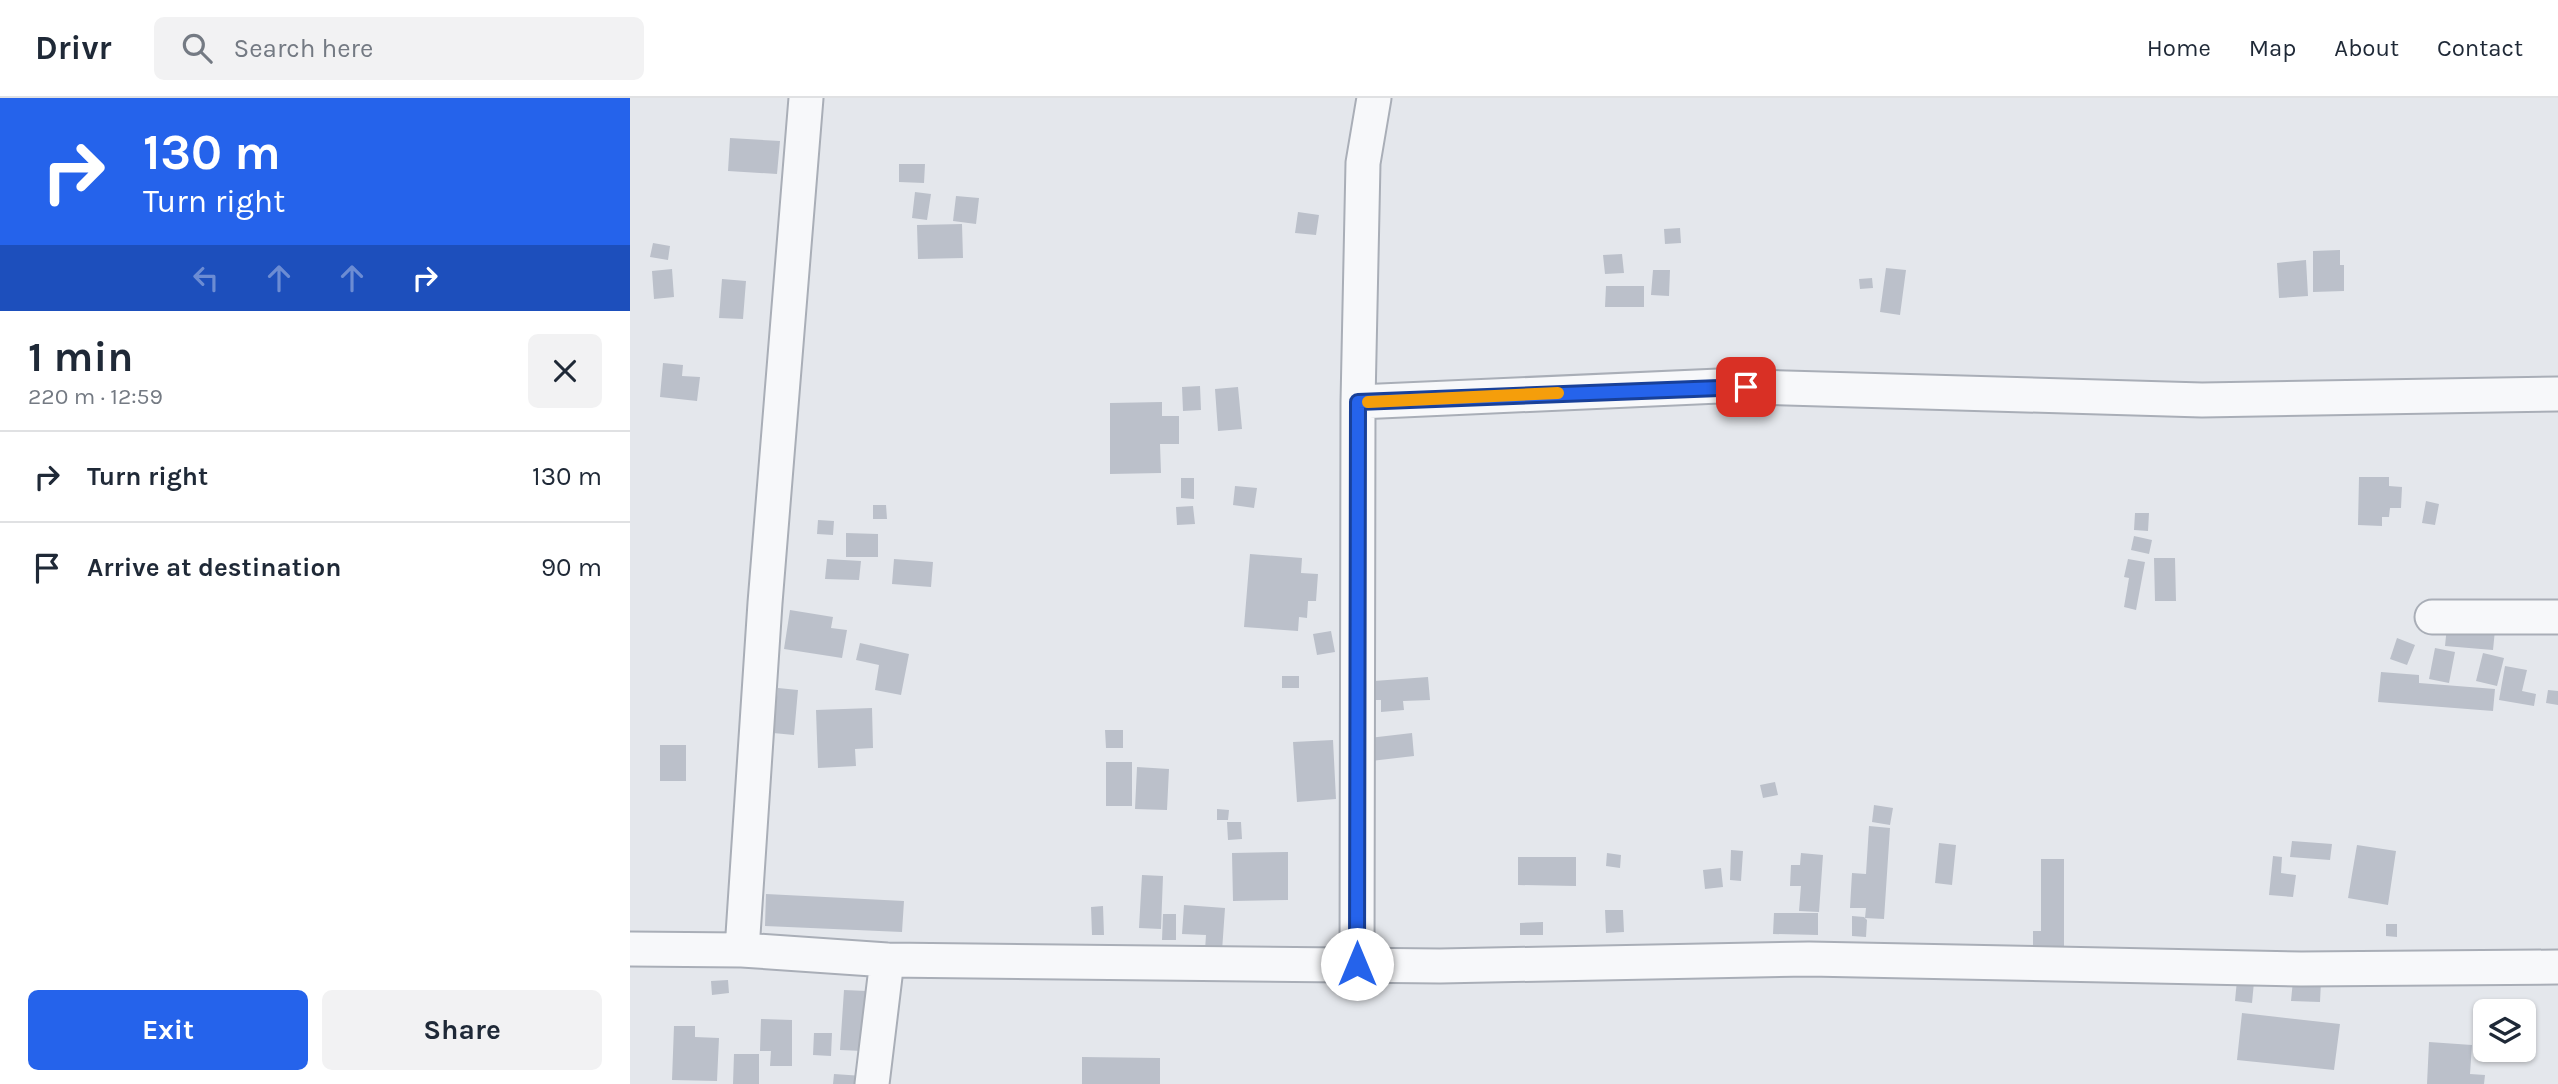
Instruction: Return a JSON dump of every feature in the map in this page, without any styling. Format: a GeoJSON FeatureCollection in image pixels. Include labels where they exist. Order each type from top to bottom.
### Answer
{"type":"FeatureCollection","features":[{"type":"Feature","properties":{"kind":"street"},"geometry":{"type":"LineString","coordinates":[[742,950],[765,603],[806,98]]}},
{"type":"Feature","properties":{"kind":"street"},"geometry":{"type":"LineString","coordinates":[[1357,964],[1358,402],[1363,163],[1374,98]]}},
{"type":"Feature","properties":{"kind":"street"},"geometry":{"type":"LineString","coordinates":[[1358,402],[1719,386],[2203,400],[2558,394]]}},
{"type":"Feature","properties":{"kind":"street"},"geometry":{"type":"LineString","coordinates":[[2432,617],[2558,617]]}},
{"type":"Feature","properties":{"kind":"street"},"geometry":{"type":"LineString","coordinates":[[630,949],[742,950],[887,960],[1440,966],[1809,959],[2301,969],[2558,967]]}},
{"type":"Feature","properties":{"kind":"street"},"geometry":{"type":"LineString","coordinates":[[872,1084],[887,960]]}},
{"type":"Feature","properties":{"kind":"building"},"geometry":{"type":"Polygon","coordinates":[[[730,138],[780,141],[777,174],[728,171],[730,138]]]}},
{"type":"Feature","properties":{"kind":"building"},"geometry":{"type":"Polygon","coordinates":[[[899,164],[925,164],[924,183],[899,182],[899,164]]]}},
{"type":"Feature","properties":{"kind":"building"},"geometry":{"type":"Polygon","coordinates":[[[915,192],[931,194],[927,220],[912,218],[915,192]]]}},
{"type":"Feature","properties":{"kind":"building"},"geometry":{"type":"Polygon","coordinates":[[[956,196],[979,198],[976,224],[953,221],[956,196]]]}},
{"type":"Feature","properties":{"kind":"building"},"geometry":{"type":"Polygon","coordinates":[[[1298,212],[1319,215],[1316,235],[1295,233],[1298,212]]]}},
{"type":"Feature","properties":{"kind":"building"},"geometry":{"type":"Polygon","coordinates":[[[962,224],[963,258],[918,259],[917,225],[962,224]]]}},
{"type":"Feature","properties":{"kind":"building"},"geometry":{"type":"Polygon","coordinates":[[[1680,228],[1681,243],[1665,244],[1664,229],[1680,228]]]}},
{"type":"Feature","properties":{"kind":"building"},"geometry":{"type":"Polygon","coordinates":[[[653,243],[670,246],[668,260],[650,257],[653,243]]]}},
{"type":"Feature","properties":{"kind":"building"},"geometry":{"type":"Polygon","coordinates":[[[2340,250],[2340,265],[2344,265],[2344,291],[2313,292],[2313,251],[2340,250]]]}},
{"type":"Feature","properties":{"kind":"building"},"geometry":{"type":"Polygon","coordinates":[[[1622,254],[1624,273],[1605,274],[1603,255],[1622,254]]]}},
{"type":"Feature","properties":{"kind":"building"},"geometry":{"type":"Polygon","coordinates":[[[2306,260],[2308,296],[2279,298],[2277,263],[2306,260]]]}},
{"type":"Feature","properties":{"kind":"building"},"geometry":{"type":"Polygon","coordinates":[[[1886,268],[1906,270],[1900,315],[1880,312],[1886,268]]]}},
{"type":"Feature","properties":{"kind":"building"},"geometry":{"type":"Polygon","coordinates":[[[672,269],[674,297],[654,299],[652,271],[672,269]]]}},
{"type":"Feature","properties":{"kind":"building"},"geometry":{"type":"Polygon","coordinates":[[[1653,270],[1670,270],[1669,296],[1651,295],[1653,270]]]}},
{"type":"Feature","properties":{"kind":"building"},"geometry":{"type":"Polygon","coordinates":[[[1872,278],[1873,288],[1860,289],[1859,279],[1872,278]]]}},
{"type":"Feature","properties":{"kind":"building"},"geometry":{"type":"Polygon","coordinates":[[[722,279],[746,281],[743,319],[719,318],[722,279]]]}},
{"type":"Feature","properties":{"kind":"building"},"geometry":{"type":"Polygon","coordinates":[[[1606,286],[1644,286],[1644,307],[1605,307],[1606,286]]]}},
{"type":"Feature","properties":{"kind":"building"},"geometry":{"type":"Polygon","coordinates":[[[663,363],[683,365],[682,376],[700,377],[697,401],[660,397],[663,363]]]}},
{"type":"Feature","properties":{"kind":"building"},"geometry":{"type":"Polygon","coordinates":[[[1200,386],[1201,410],[1183,411],[1182,387],[1200,386]]]}},
{"type":"Feature","properties":{"kind":"building"},"geometry":{"type":"Polygon","coordinates":[[[1238,387],[1242,429],[1218,431],[1215,389],[1238,387]]]}},
{"type":"Feature","properties":{"kind":"building"},"geometry":{"type":"Polygon","coordinates":[[[1162,402],[1162,416],[1179,416],[1179,444],[1160,444],[1161,473],[1110,474],[1110,403],[1162,402]]]}},
{"type":"Feature","properties":{"kind":"building"},"geometry":{"type":"Polygon","coordinates":[[[2359,477],[2389,477],[2389,486],[2402,487],[2401,508],[2390,508],[2389,517],[2382,517],[2382,526],[2358,525],[2359,477]]]}},
{"type":"Feature","properties":{"kind":"building"},"geometry":{"type":"Polygon","coordinates":[[[1181,478],[1194,478],[1194,499],[1181,498],[1181,478]]]}},
{"type":"Feature","properties":{"kind":"building"},"geometry":{"type":"Polygon","coordinates":[[[1235,486],[1257,488],[1254,508],[1233,505],[1235,486]]]}},
{"type":"Feature","properties":{"kind":"building"},"geometry":{"type":"Polygon","coordinates":[[[2426,501],[2439,504],[2435,525],[2422,523],[2426,501]]]}},
{"type":"Feature","properties":{"kind":"building"},"geometry":{"type":"Polygon","coordinates":[[[873,505],[886,505],[887,519],[873,519],[873,505]]]}},
{"type":"Feature","properties":{"kind":"building"},"geometry":{"type":"Polygon","coordinates":[[[1193,506],[1195,524],[1177,525],[1176,507],[1193,506]]]}},
{"type":"Feature","properties":{"kind":"building"},"geometry":{"type":"Polygon","coordinates":[[[2135,513],[2149,513],[2148,531],[2134,530],[2135,513]]]}},
{"type":"Feature","properties":{"kind":"building"},"geometry":{"type":"Polygon","coordinates":[[[818,520],[834,521],[833,535],[817,534],[818,520]]]}},
{"type":"Feature","properties":{"kind":"building"},"geometry":{"type":"Polygon","coordinates":[[[846,533],[878,534],[878,557],[846,557],[846,533]]]}},
{"type":"Feature","properties":{"kind":"building"},"geometry":{"type":"Polygon","coordinates":[[[2134,536],[2152,540],[2149,554],[2131,550],[2134,536]]]}},
{"type":"Feature","properties":{"kind":"building"},"geometry":{"type":"Polygon","coordinates":[[[1250,554],[1302,558],[1301,573],[1318,574],[1316,601],[1308,601],[1307,618],[1299,617],[1298,631],[1244,627],[1250,554]]]}},
{"type":"Feature","properties":{"kind":"building"},"geometry":{"type":"Polygon","coordinates":[[[2154,558],[2175,558],[2176,601],[2155,601],[2154,558]]]}},
{"type":"Feature","properties":{"kind":"building"},"geometry":{"type":"Polygon","coordinates":[[[827,559],[861,561],[859,580],[825,579],[827,559]]]}},
{"type":"Feature","properties":{"kind":"building"},"geometry":{"type":"Polygon","coordinates":[[[894,559],[933,562],[931,587],[892,584],[894,559]]]}},
{"type":"Feature","properties":{"kind":"building"},"geometry":{"type":"Polygon","coordinates":[[[2128,559],[2145,562],[2136,610],[2124,607],[2129,578],[2124,577],[2128,559]]]}},
{"type":"Feature","properties":{"kind":"building"},"geometry":{"type":"Polygon","coordinates":[[[790,610],[833,617],[831,628],[847,630],[842,658],[784,649],[790,610]]]}},
{"type":"Feature","properties":{"kind":"building"},"geometry":{"type":"Polygon","coordinates":[[[2447,626],[2495,630],[2493,650],[2445,646],[2447,626]]]}},
{"type":"Feature","properties":{"kind":"building"},"geometry":{"type":"Polygon","coordinates":[[[1331,631],[1335,652],[1317,655],[1313,634],[1331,631]]]}},
{"type":"Feature","properties":{"kind":"building"},"geometry":{"type":"Polygon","coordinates":[[[2397,638],[2415,645],[2407,665],[2390,659],[2397,638]]]}},
{"type":"Feature","properties":{"kind":"building"},"geometry":{"type":"Polygon","coordinates":[[[860,643],[909,654],[901,695],[875,690],[879,665],[856,660],[860,643]]]}},
{"type":"Feature","properties":{"kind":"building"},"geometry":{"type":"Polygon","coordinates":[[[2435,648],[2455,652],[2449,683],[2429,679],[2435,648]]]}},
{"type":"Feature","properties":{"kind":"building"},"geometry":{"type":"Polygon","coordinates":[[[2483,653],[2504,658],[2497,686],[2476,681],[2483,653]]]}},
{"type":"Feature","properties":{"kind":"building"},"geometry":{"type":"Polygon","coordinates":[[[2505,666],[2527,670],[2522,691],[2536,694],[2534,706],[2499,700],[2505,666]]]}},
{"type":"Feature","properties":{"kind":"building"},"geometry":{"type":"Polygon","coordinates":[[[2381,672],[2419,675],[2419,683],[2495,689],[2493,711],[2378,702],[2381,672]]]}},
{"type":"Feature","properties":{"kind":"building"},"geometry":{"type":"Polygon","coordinates":[[[1282,676],[1299,676],[1299,688],[1282,688],[1282,676]]]}},
{"type":"Feature","properties":{"kind":"building"},"geometry":{"type":"Polygon","coordinates":[[[1428,677],[1430,700],[1403,701],[1404,710],[1381,712],[1381,700],[1375,700],[1374,681],[1428,677]]]}},
{"type":"Feature","properties":{"kind":"building"},"geometry":{"type":"Polygon","coordinates":[[[778,688],[798,690],[794,735],[773,733],[778,688]]]}},
{"type":"Feature","properties":{"kind":"building"},"geometry":{"type":"Polygon","coordinates":[[[2548,690],[2558,691],[2558,705],[2546,703],[2548,690]]]}},
{"type":"Feature","properties":{"kind":"building"},"geometry":{"type":"Polygon","coordinates":[[[872,708],[873,748],[855,749],[856,766],[818,768],[816,710],[872,708]]]}},
{"type":"Feature","properties":{"kind":"building"},"geometry":{"type":"Polygon","coordinates":[[[1105,730],[1123,730],[1123,748],[1106,748],[1105,730]]]}},
{"type":"Feature","properties":{"kind":"building"},"geometry":{"type":"Polygon","coordinates":[[[1412,733],[1414,756],[1371,761],[1369,738],[1412,733]]]}},
{"type":"Feature","properties":{"kind":"building"},"geometry":{"type":"Polygon","coordinates":[[[1333,740],[1336,799],[1297,802],[1293,742],[1333,740]]]}},
{"type":"Feature","properties":{"kind":"building"},"geometry":{"type":"Polygon","coordinates":[[[660,745],[686,745],[686,781],[660,781],[660,745]]]}},
{"type":"Feature","properties":{"kind":"building"},"geometry":{"type":"Polygon","coordinates":[[[1106,762],[1132,762],[1132,806],[1106,806],[1106,762]]]}},
{"type":"Feature","properties":{"kind":"building"},"geometry":{"type":"Polygon","coordinates":[[[1137,767],[1169,769],[1167,810],[1135,809],[1137,767]]]}},
{"type":"Feature","properties":{"kind":"building"},"geometry":{"type":"Polygon","coordinates":[[[1775,782],[1778,795],[1763,798],[1760,785],[1775,782]]]}},
{"type":"Feature","properties":{"kind":"building"},"geometry":{"type":"Polygon","coordinates":[[[1874,805],[1893,808],[1890,825],[1872,822],[1874,805]]]}},
{"type":"Feature","properties":{"kind":"building"},"geometry":{"type":"Polygon","coordinates":[[[1217,809],[1229,810],[1228,820],[1217,820],[1217,809]]]}},
{"type":"Feature","properties":{"kind":"building"},"geometry":{"type":"Polygon","coordinates":[[[1227,822],[1241,822],[1242,839],[1228,840],[1227,822]]]}},
{"type":"Feature","properties":{"kind":"building"},"geometry":{"type":"Polygon","coordinates":[[[1869,826],[1890,828],[1884,919],[1865,918],[1866,908],[1850,908],[1852,873],[1866,874],[1869,826]]]}},
{"type":"Feature","properties":{"kind":"building"},"geometry":{"type":"Polygon","coordinates":[[[2292,841],[2332,844],[2330,860],[2290,857],[2292,841]]]}},
{"type":"Feature","properties":{"kind":"building"},"geometry":{"type":"Polygon","coordinates":[[[1939,843],[1956,845],[1952,885],[1935,883],[1939,843]]]}},
{"type":"Feature","properties":{"kind":"building"},"geometry":{"type":"Polygon","coordinates":[[[2357,845],[2396,851],[2388,905],[2348,898],[2357,845]]]}},
{"type":"Feature","properties":{"kind":"building"},"geometry":{"type":"Polygon","coordinates":[[[1731,850],[1743,851],[1741,881],[1730,880],[1731,850]]]}},
{"type":"Feature","properties":{"kind":"building"},"geometry":{"type":"Polygon","coordinates":[[[1288,852],[1288,900],[1233,901],[1232,853],[1288,852]]]}},
{"type":"Feature","properties":{"kind":"building"},"geometry":{"type":"Polygon","coordinates":[[[1607,853],[1621,855],[1620,868],[1606,866],[1607,853]]]}},
{"type":"Feature","properties":{"kind":"building"},"geometry":{"type":"Polygon","coordinates":[[[1801,853],[1823,855],[1819,912],[1799,911],[1801,886],[1790,886],[1791,865],[1800,865],[1801,853]]]}},
{"type":"Feature","properties":{"kind":"building"},"geometry":{"type":"Polygon","coordinates":[[[2273,856],[2282,857],[2281,873],[2296,875],[2293,897],[2269,895],[2273,856]]]}},
{"type":"Feature","properties":{"kind":"building"},"geometry":{"type":"Polygon","coordinates":[[[1518,857],[1576,857],[1576,886],[1518,885],[1518,857]]]}},
{"type":"Feature","properties":{"kind":"building"},"geometry":{"type":"Polygon","coordinates":[[[2041,859],[2064,859],[2064,950],[2033,951],[2033,931],[2041,931],[2041,859]]]}},
{"type":"Feature","properties":{"kind":"building"},"geometry":{"type":"Polygon","coordinates":[[[1721,868],[1723,887],[1705,889],[1703,870],[1721,868]]]}},
{"type":"Feature","properties":{"kind":"building"},"geometry":{"type":"Polygon","coordinates":[[[1142,875],[1163,876],[1161,929],[1139,928],[1142,875]]]}},
{"type":"Feature","properties":{"kind":"building"},"geometry":{"type":"Polygon","coordinates":[[[766,894],[904,901],[902,932],[765,926],[766,894]]]}},
{"type":"Feature","properties":{"kind":"building"},"geometry":{"type":"Polygon","coordinates":[[[1184,905],[1225,908],[1222,951],[1205,950],[1206,935],[1182,934],[1184,905]]]}},
{"type":"Feature","properties":{"kind":"building"},"geometry":{"type":"Polygon","coordinates":[[[1103,906],[1104,935],[1092,935],[1091,907],[1103,906]]]}},
{"type":"Feature","properties":{"kind":"building"},"geometry":{"type":"Polygon","coordinates":[[[1605,910],[1623,910],[1624,932],[1606,933],[1605,910]]]}},
{"type":"Feature","properties":{"kind":"building"},"geometry":{"type":"Polygon","coordinates":[[[1774,913],[1818,913],[1818,935],[1773,934],[1774,913]]]}},
{"type":"Feature","properties":{"kind":"building"},"geometry":{"type":"Polygon","coordinates":[[[1163,914],[1176,914],[1176,940],[1162,940],[1163,914]]]}},
{"type":"Feature","properties":{"kind":"building"},"geometry":{"type":"Polygon","coordinates":[[[1852,916],[1864,917],[1867,920],[1866,937],[1852,936],[1852,916]]]}},
{"type":"Feature","properties":{"kind":"building"},"geometry":{"type":"Polygon","coordinates":[[[1543,922],[1543,935],[1520,935],[1520,923],[1543,922]]]}},
{"type":"Feature","properties":{"kind":"building"},"geometry":{"type":"Polygon","coordinates":[[[2386,924],[2397,924],[2397,937],[2386,936],[2386,924]]]}},
{"type":"Feature","properties":{"kind":"building"},"geometry":{"type":"Polygon","coordinates":[[[728,980],[729,993],[712,995],[711,981],[728,980]]]}},
{"type":"Feature","properties":{"kind":"building"},"geometry":{"type":"Polygon","coordinates":[[[2237,980],[2254,982],[2252,1003],[2235,1001],[2237,980]]]}},
{"type":"Feature","properties":{"kind":"building"},"geometry":{"type":"Polygon","coordinates":[[[2293,980],[2321,981],[2320,1002],[2291,1001],[2293,980]]]}},
{"type":"Feature","properties":{"kind":"building"},"geometry":{"type":"Polygon","coordinates":[[[844,990],[867,991],[863,1051],[840,1050],[844,990]]]}},
{"type":"Feature","properties":{"kind":"building"},"geometry":{"type":"Polygon","coordinates":[[[2242,1013],[2340,1024],[2334,1070],[2237,1060],[2242,1013]]]}},
{"type":"Feature","properties":{"kind":"building"},"geometry":{"type":"Polygon","coordinates":[[[761,1019],[792,1020],[792,1066],[770,1066],[771,1051],[760,1051],[761,1019]]]}},
{"type":"Feature","properties":{"kind":"building"},"geometry":{"type":"Polygon","coordinates":[[[674,1026],[695,1026],[695,1037],[719,1038],[717,1081],[672,1080],[674,1026]]]}},
{"type":"Feature","properties":{"kind":"building"},"geometry":{"type":"Polygon","coordinates":[[[814,1033],[832,1033],[831,1056],[813,1055],[814,1033]]]}},
{"type":"Feature","properties":{"kind":"building"},"geometry":{"type":"Polygon","coordinates":[[[2429,1042],[2472,1045],[2470,1074],[2485,1075],[2484,1084],[2427,1084],[2429,1042]]]}},
{"type":"Feature","properties":{"kind":"building"},"geometry":{"type":"Polygon","coordinates":[[[734,1054],[759,1054],[759,1084],[733,1084],[734,1054]]]}},
{"type":"Feature","properties":{"kind":"building"},"geometry":{"type":"Polygon","coordinates":[[[1082,1057],[1160,1058],[1160,1084],[1082,1084],[1082,1057]]]}},
{"type":"Feature","properties":{"kind":"building"},"geometry":{"type":"Polygon","coordinates":[[[834,1074],[863,1076],[862,1084],[833,1084],[834,1074]]]}},
{"type":"Feature","properties":{"kind":"slow traffic"},"geometry":{"type":"LineString","coordinates":[[1368,402],[1558,393]]}},
{"type":"Feature","properties":{"kind":"route"},"geometry":{"type":"LineString","coordinates":[[1357,964],[1358,402],[1746,387]]}}]}
